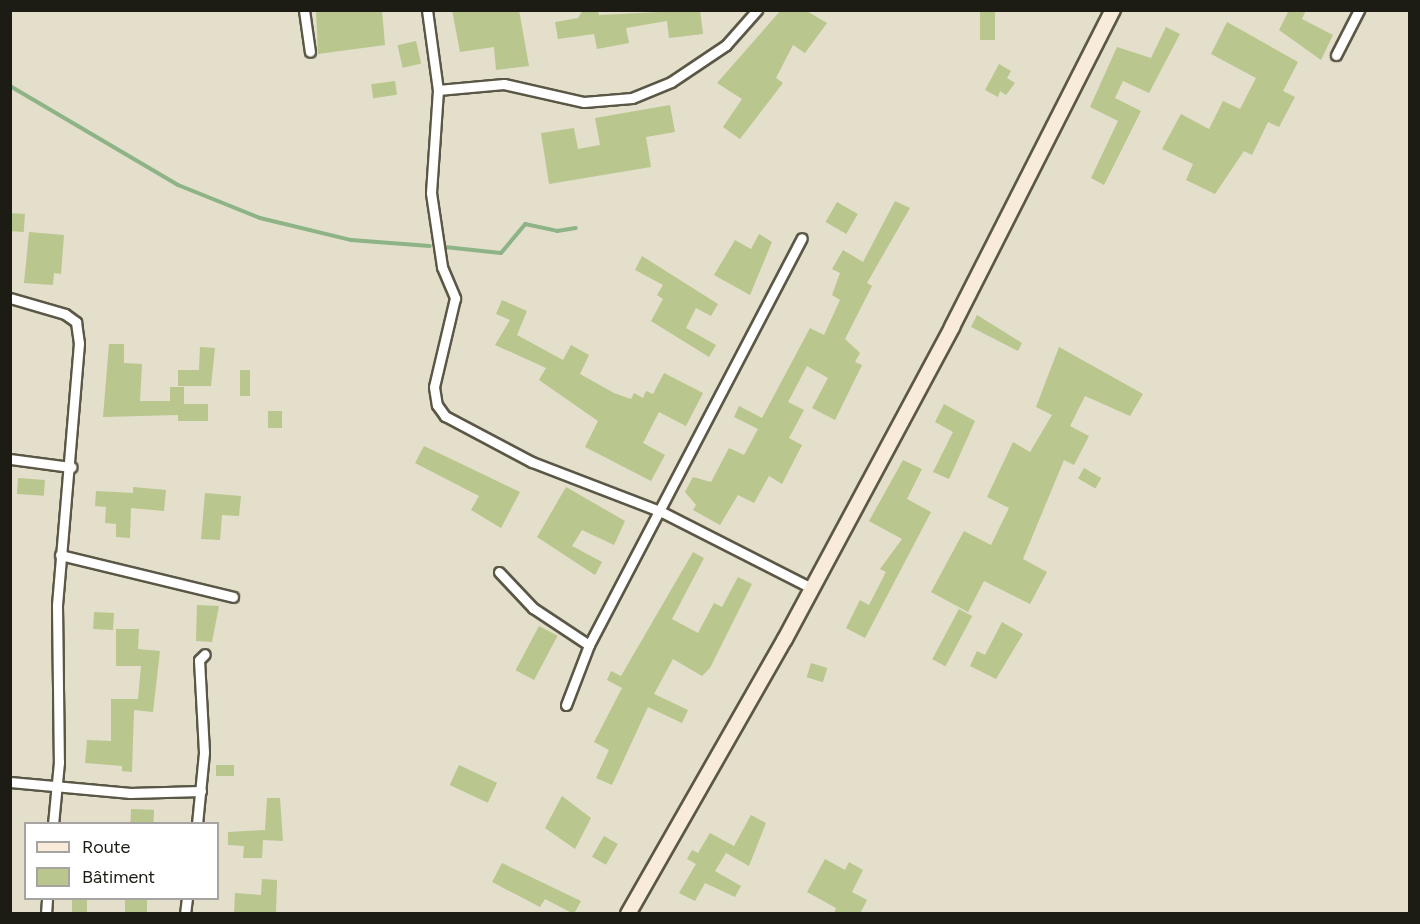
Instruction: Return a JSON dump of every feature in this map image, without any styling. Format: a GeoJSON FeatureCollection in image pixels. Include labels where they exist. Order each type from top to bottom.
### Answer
{"type":"FeatureCollection","features":[{"type":"Feature","properties":{"kind":"street"},"geometry":{"type":"LineString","coordinates":[[304,10],[310,52]]}},
{"type":"Feature","properties":{"kind":"street"},"geometry":{"type":"LineString","coordinates":[[427,10],[438,90],[431,194],[442,267],[454,298],[434,387],[437,405],[445,416],[532,462],[662,512],[811,588]]}},
{"type":"Feature","properties":{"kind":"street"},"geometry":{"type":"LineString","coordinates":[[438,90],[504,84],[584,102],[632,98],[671,82],[726,45],[757,10]]}},
{"type":"Feature","properties":{"kind":"street"},"geometry":{"type":"LineString","coordinates":[[628,914],[811,588],[952,327],[1113,10]]}},
{"type":"Feature","properties":{"kind":"street"},"geometry":{"type":"LineString","coordinates":[[1336,55],[1359,10]]}},
{"type":"Feature","properties":{"kind":"street"},"geometry":{"type":"LineString","coordinates":[[566,705],[589,645],[662,512],[802,238]]}},
{"type":"Feature","properties":{"kind":"street"},"geometry":{"type":"LineString","coordinates":[[10,298],[76,322],[79,343],[71,467],[60,555],[53,822]]}},
{"type":"Feature","properties":{"kind":"street"},"geometry":{"type":"LineString","coordinates":[[10,459],[71,467]]}},
{"type":"Feature","properties":{"kind":"street"},"geometry":{"type":"LineString","coordinates":[[60,555],[233,597]]}},
{"type":"Feature","properties":{"kind":"street"},"geometry":{"type":"LineString","coordinates":[[499,572],[533,608],[589,645]]}},
{"type":"Feature","properties":{"kind":"street"},"geometry":{"type":"LineString","coordinates":[[197,822],[201,791],[199,660],[205,654]]}},
{"type":"Feature","properties":{"kind":"street"},"geometry":{"type":"LineString","coordinates":[[10,782],[55,789],[201,791]]}},
{"type":"Feature","properties":{"kind":"building"},"geometry":{"type":"Polygon","coordinates":[[[316,10],[382,10],[385,45],[318,54],[316,10]]]}},
{"type":"Feature","properties":{"kind":"building"},"geometry":{"type":"Polygon","coordinates":[[[452,10],[519,10],[529,66],[496,70],[494,47],[460,52],[452,10]]]}},
{"type":"Feature","properties":{"kind":"building"},"geometry":{"type":"Polygon","coordinates":[[[583,10],[598,10],[599,15],[700,10],[703,34],[669,38],[667,21],[626,28],[629,43],[597,49],[594,34],[558,39],[555,22],[578,18],[583,10]]]}},
{"type":"Feature","properties":{"kind":"building"},"geometry":{"type":"Polygon","coordinates":[[[781,10],[805,10],[827,23],[805,53],[793,45],[776,78],[783,83],[740,139],[723,127],[742,99],[717,83],[781,10]]]}},
{"type":"Feature","properties":{"kind":"building"},"geometry":{"type":"Polygon","coordinates":[[[980,10],[995,10],[995,40],[980,40],[980,10]]]}},
{"type":"Feature","properties":{"kind":"building"},"geometry":{"type":"Polygon","coordinates":[[[1289,10],[1306,10],[1302,19],[1333,35],[1321,60],[1279,30],[1289,10]]]}},
{"type":"Feature","properties":{"kind":"building"},"geometry":{"type":"Polygon","coordinates":[[[1227,22],[1298,62],[1283,91],[1295,97],[1279,127],[1268,122],[1252,155],[1244,151],[1215,194],[1186,180],[1193,164],[1162,149],[1181,114],[1209,129],[1223,101],[1240,109],[1256,78],[1211,54],[1227,22]]]}},
{"type":"Feature","properties":{"kind":"building"},"geometry":{"type":"Polygon","coordinates":[[[1166,27],[1180,34],[1149,93],[1123,81],[1115,98],[1141,111],[1104,185],[1091,178],[1118,121],[1090,107],[1117,47],[1151,58],[1166,27]]]}},
{"type":"Feature","properties":{"kind":"building"},"geometry":{"type":"Polygon","coordinates":[[[416,41],[421,63],[403,68],[397,45],[416,41]]]}},
{"type":"Feature","properties":{"kind":"building"},"geometry":{"type":"Polygon","coordinates":[[[999,64],[1011,71],[1007,78],[1015,83],[1006,95],[1000,91],[998,97],[985,90],[999,64]]]}},
{"type":"Feature","properties":{"kind":"building"},"geometry":{"type":"Polygon","coordinates":[[[395,81],[397,95],[373,98],[371,84],[395,81]]]}},
{"type":"Feature","properties":{"kind":"building"},"geometry":{"type":"Polygon","coordinates":[[[670,105],[675,132],[646,137],[651,167],[549,184],[541,133],[574,128],[578,149],[600,145],[595,118],[670,105]]]}},
{"type":"Feature","properties":{"kind":"building"},"geometry":{"type":"Polygon","coordinates":[[[895,201],[910,208],[867,283],[872,286],[845,339],[860,353],[855,362],[862,365],[835,420],[812,408],[828,378],[807,366],[788,402],[804,410],[789,438],[802,445],[782,484],[769,476],[754,503],[738,495],[720,525],[693,510],[696,505],[685,492],[693,477],[711,482],[729,448],[744,455],[758,429],[734,417],[739,406],[762,418],[810,328],[824,335],[840,300],[832,295],[840,273],[832,269],[843,250],[863,262],[895,201]]]}},
{"type":"Feature","properties":{"kind":"building"},"geometry":{"type":"Polygon","coordinates":[[[837,202],[858,214],[846,234],[826,222],[837,202]]]}},
{"type":"Feature","properties":{"kind":"building"},"geometry":{"type":"Polygon","coordinates":[[[10,213],[25,214],[24,232],[10,231],[10,213]]]}},
{"type":"Feature","properties":{"kind":"building"},"geometry":{"type":"Polygon","coordinates":[[[29,232],[64,235],[61,274],[54,273],[53,285],[24,283],[29,232]]]}},
{"type":"Feature","properties":{"kind":"building"},"geometry":{"type":"Polygon","coordinates":[[[759,234],[772,242],[750,295],[714,275],[735,240],[751,249],[759,234]]]}},
{"type":"Feature","properties":{"kind":"building"},"geometry":{"type":"Polygon","coordinates":[[[642,256],[718,304],[711,316],[696,308],[686,328],[716,345],[709,357],[651,321],[663,299],[657,295],[663,285],[635,270],[642,256]]]}},
{"type":"Feature","properties":{"kind":"building"},"geometry":{"type":"Polygon","coordinates":[[[502,300],[527,311],[517,335],[563,360],[571,345],[589,355],[580,374],[614,393],[631,399],[634,393],[643,398],[646,391],[653,394],[664,373],[703,393],[686,426],[659,412],[643,443],[665,455],[651,481],[585,447],[598,421],[539,380],[546,368],[495,345],[510,320],[496,314],[502,300]]]}},
{"type":"Feature","properties":{"kind":"building"},"geometry":{"type":"Polygon","coordinates":[[[977,315],[1022,343],[1018,351],[971,327],[977,315]]]}},
{"type":"Feature","properties":{"kind":"building"},"geometry":{"type":"Polygon","coordinates":[[[109,344],[124,344],[124,363],[142,364],[140,401],[170,401],[170,387],[184,387],[184,404],[208,404],[208,421],[178,421],[178,415],[103,417],[109,344]]]}},
{"type":"Feature","properties":{"kind":"building"},"geometry":{"type":"Polygon","coordinates":[[[200,347],[215,348],[211,386],[178,386],[178,370],[199,370],[200,347]]]}},
{"type":"Feature","properties":{"kind":"building"},"geometry":{"type":"Polygon","coordinates":[[[1059,347],[1143,394],[1130,416],[1085,396],[1070,426],[1089,436],[1074,465],[1064,460],[1023,559],[1047,572],[1030,604],[984,581],[968,612],[931,592],[964,531],[991,545],[1009,508],[987,497],[1013,442],[1030,452],[1052,415],[1036,407],[1059,347]]]}},
{"type":"Feature","properties":{"kind":"building"},"geometry":{"type":"Polygon","coordinates":[[[240,370],[250,370],[250,396],[240,396],[240,370]]]}},
{"type":"Feature","properties":{"kind":"building"},"geometry":{"type":"Polygon","coordinates":[[[944,404],[975,421],[949,479],[933,472],[953,432],[935,422],[944,404]]]}},
{"type":"Feature","properties":{"kind":"building"},"geometry":{"type":"Polygon","coordinates":[[[268,411],[282,411],[282,428],[268,428],[268,411]]]}},
{"type":"Feature","properties":{"kind":"building"},"geometry":{"type":"Polygon","coordinates":[[[424,446],[520,492],[501,528],[471,510],[479,496],[415,463],[424,446]]]}},
{"type":"Feature","properties":{"kind":"building"},"geometry":{"type":"Polygon","coordinates":[[[903,460],[922,469],[907,499],[931,512],[865,638],[846,628],[860,600],[869,605],[886,572],[880,569],[902,539],[869,521],[903,460]]]}},
{"type":"Feature","properties":{"kind":"building"},"geometry":{"type":"Polygon","coordinates":[[[1084,468],[1101,478],[1095,488],[1078,478],[1084,468]]]}},
{"type":"Feature","properties":{"kind":"building"},"geometry":{"type":"Polygon","coordinates":[[[18,478],[45,480],[44,496],[17,494],[18,478]]]}},
{"type":"Feature","properties":{"kind":"building"},"geometry":{"type":"Polygon","coordinates":[[[133,487],[166,490],[164,511],[131,508],[130,538],[116,537],[116,524],[105,523],[106,507],[95,506],[96,491],[133,493],[133,487]]]}},
{"type":"Feature","properties":{"kind":"building"},"geometry":{"type":"Polygon","coordinates":[[[566,487],[625,521],[614,545],[582,530],[572,546],[602,562],[595,575],[537,537],[566,487]]]}},
{"type":"Feature","properties":{"kind":"building"},"geometry":{"type":"Polygon","coordinates":[[[205,493],[241,496],[239,516],[222,515],[220,540],[201,539],[205,493]]]}},
{"type":"Feature","properties":{"kind":"building"},"geometry":{"type":"Polygon","coordinates":[[[693,552],[704,558],[672,619],[698,633],[714,603],[722,607],[738,577],[752,584],[710,668],[702,676],[673,659],[654,694],[688,710],[682,723],[648,707],[612,785],[596,778],[609,750],[594,742],[622,688],[607,680],[611,671],[621,676],[693,552]]]}},
{"type":"Feature","properties":{"kind":"building"},"geometry":{"type":"Polygon","coordinates":[[[197,605],[219,606],[212,642],[196,641],[197,605]]]}},
{"type":"Feature","properties":{"kind":"building"},"geometry":{"type":"Polygon","coordinates":[[[959,609],[972,616],[945,666],[932,659],[959,609]]]}},
{"type":"Feature","properties":{"kind":"building"},"geometry":{"type":"Polygon","coordinates":[[[94,612],[114,613],[113,630],[93,629],[94,612]]]}},
{"type":"Feature","properties":{"kind":"building"},"geometry":{"type":"Polygon","coordinates":[[[1002,622],[1023,634],[996,679],[970,666],[977,651],[985,655],[1002,622]]]}},
{"type":"Feature","properties":{"kind":"building"},"geometry":{"type":"Polygon","coordinates":[[[539,626],[558,636],[534,680],[516,670],[539,626]]]}},
{"type":"Feature","properties":{"kind":"building"},"geometry":{"type":"Polygon","coordinates":[[[116,629],[139,629],[138,649],[160,651],[153,712],[134,710],[132,772],[122,771],[122,766],[85,763],[87,740],[111,741],[111,699],[138,699],[141,666],[116,666],[116,629]]]}},
{"type":"Feature","properties":{"kind":"building"},"geometry":{"type":"Polygon","coordinates":[[[811,663],[827,668],[823,682],[807,677],[811,663]]]}},
{"type":"Feature","properties":{"kind":"building"},"geometry":{"type":"Polygon","coordinates":[[[216,765],[234,765],[234,776],[216,776],[216,765]]]}},
{"type":"Feature","properties":{"kind":"building"},"geometry":{"type":"Polygon","coordinates":[[[459,765],[497,783],[488,803],[450,785],[459,765]]]}},
{"type":"Feature","properties":{"kind":"building"},"geometry":{"type":"Polygon","coordinates":[[[562,796],[591,818],[575,849],[545,828],[562,796]]]}},
{"type":"Feature","properties":{"kind":"building"},"geometry":{"type":"Polygon","coordinates":[[[267,798],[280,798],[283,841],[263,840],[262,858],[243,858],[244,846],[228,845],[228,832],[265,830],[267,798]]]}},
{"type":"Feature","properties":{"kind":"building"},"geometry":{"type":"Polygon","coordinates":[[[131,809],[154,810],[154,822],[131,822],[131,809]]]}},
{"type":"Feature","properties":{"kind":"building"},"geometry":{"type":"Polygon","coordinates":[[[751,815],[766,823],[749,866],[726,853],[715,871],[741,886],[735,897],[705,883],[695,901],[679,893],[696,864],[687,859],[692,850],[698,853],[710,833],[734,846],[751,815]]]}},
{"type":"Feature","properties":{"kind":"building"},"geometry":{"type":"Polygon","coordinates":[[[604,836],[618,844],[606,865],[592,857],[604,836]]]}},
{"type":"Feature","properties":{"kind":"building"},"geometry":{"type":"Polygon","coordinates":[[[825,859],[845,870],[849,862],[863,870],[852,892],[867,900],[860,914],[834,914],[836,908],[807,892],[825,859]]]}},
{"type":"Feature","properties":{"kind":"building"},"geometry":{"type":"Polygon","coordinates":[[[502,863],[581,901],[574,914],[545,899],[540,907],[492,882],[502,863]]]}},
{"type":"Feature","properties":{"kind":"building"},"geometry":{"type":"Polygon","coordinates":[[[262,879],[277,880],[276,913],[234,914],[235,893],[261,895],[262,879]]]}},
{"type":"Feature","properties":{"kind":"building"},"geometry":{"type":"Polygon","coordinates":[[[72,900],[87,900],[87,912],[72,912],[72,900]]]}},
{"type":"Feature","properties":{"kind":"building"},"geometry":{"type":"Polygon","coordinates":[[[125,900],[147,900],[147,914],[125,914],[125,900]]]}},
{"type":"Feature","properties":{"kind":"waterway"},"geometry":{"type":"LineString","coordinates":[[10,86],[178,185],[260,218],[351,240],[430,246]]}},
{"type":"Feature","properties":{"kind":"waterway"},"geometry":{"type":"LineString","coordinates":[[445,247],[501,253],[525,224],[557,231],[576,228]]}}]}
